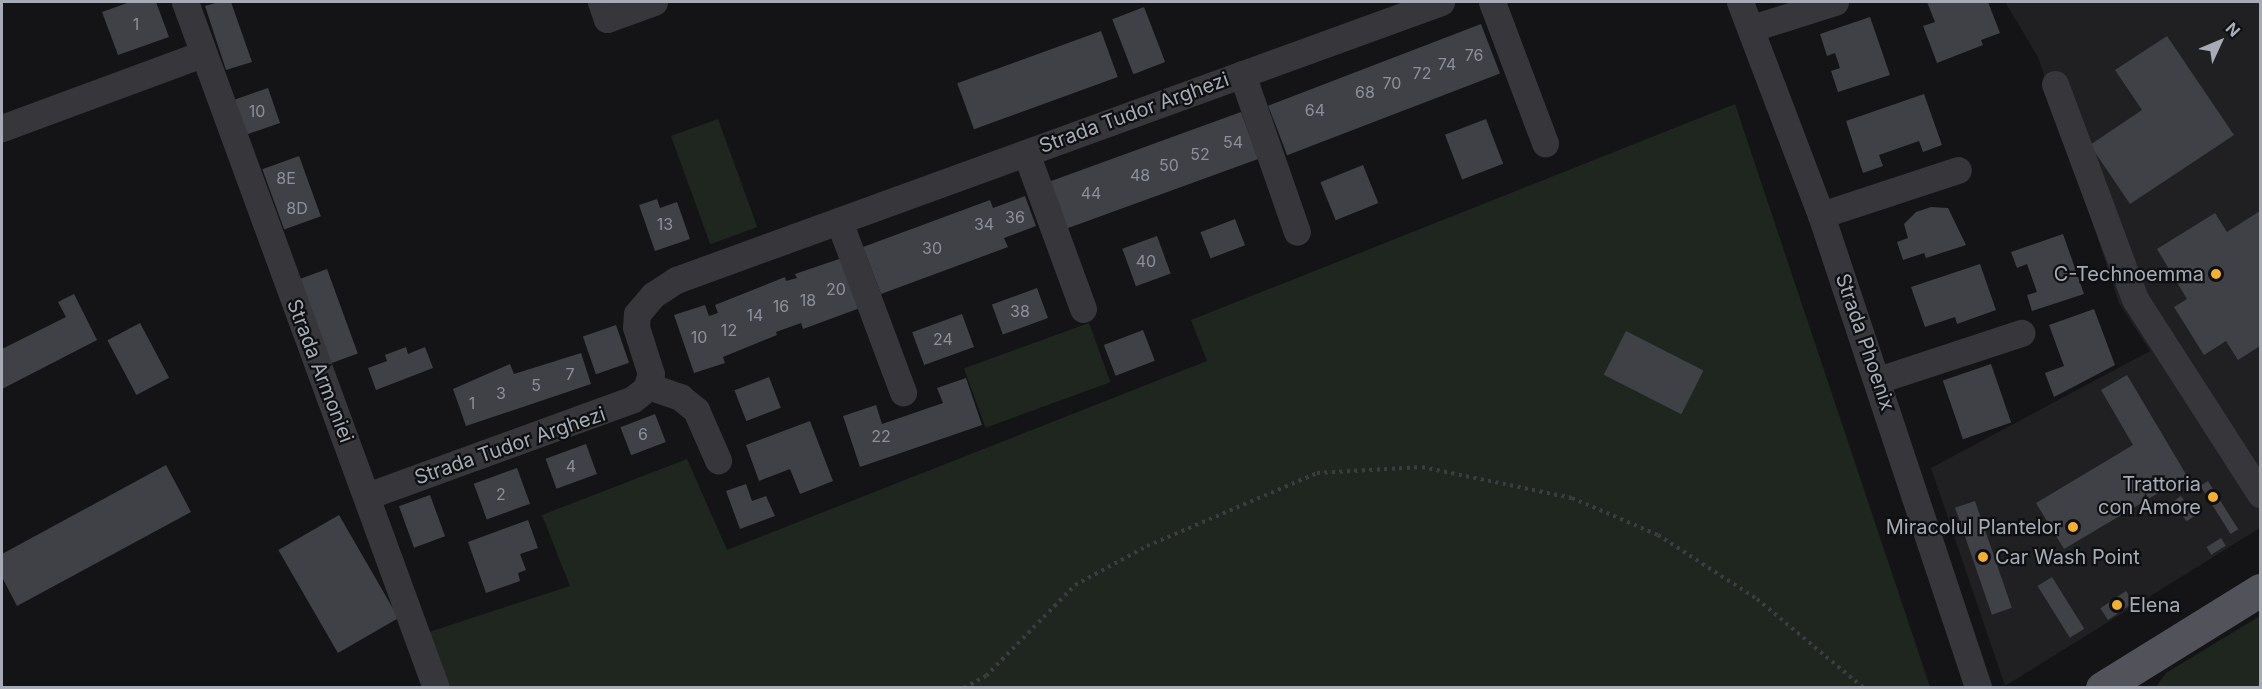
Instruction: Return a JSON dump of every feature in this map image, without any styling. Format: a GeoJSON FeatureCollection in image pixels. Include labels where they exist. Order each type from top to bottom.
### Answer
{"type":"FeatureCollection","features":[{"type":"Feature","properties":{"kind":"main road"},"geometry":{"type":"LineString","coordinates":[[2102,687],[2260,590]]}},
{"type":"Feature","properties":{"kind":"street","name":"Strada Armoniei"},"geometry":{"type":"LineString","coordinates":[[185,2],[202,54],[436,687]]}},
{"type":"Feature","properties":{"kind":"street"},"geometry":{"type":"LineString","coordinates":[[601,2],[607,19],[654,2]]}},
{"type":"Feature","properties":{"kind":"street","name":"Strada Tudor Arghezi"},"geometry":{"type":"LineString","coordinates":[[367,496],[615,409],[648,386],[651,374],[636,321],[641,307],[660,289],[839,221],[1441,2]]}},
{"type":"Feature","properties":{"kind":"street"},"geometry":{"type":"LineString","coordinates":[[1492,2],[1545,143]]}},
{"type":"Feature","properties":{"kind":"street","name":"Strada Phoenix"},"geometry":{"type":"LineString","coordinates":[[1740,2],[1752,28],[1821,215],[1878,380],[1978,687]]}},
{"type":"Feature","properties":{"kind":"street"},"geometry":{"type":"LineString","coordinates":[[1752,28],[1835,2]]}},
{"type":"Feature","properties":{"kind":"street"},"geometry":{"type":"LineString","coordinates":[[2,128],[202,54]]}},
{"type":"Feature","properties":{"kind":"street","name":"Strada Tudor Arghezi"},"geometry":{"type":"LineString","coordinates":[[1242,74],[1297,232]]}},
{"type":"Feature","properties":{"kind":"street"},"geometry":{"type":"LineString","coordinates":[[2055,84],[2134,299],[2260,494]]}},
{"type":"Feature","properties":{"kind":"street","name":"Strada Tudor Arghezi"},"geometry":{"type":"LineString","coordinates":[[1026,153],[1083,309]]}},
{"type":"Feature","properties":{"kind":"street"},"geometry":{"type":"LineString","coordinates":[[1821,215],[1958,170]]}},
{"type":"Feature","properties":{"kind":"street"},"geometry":{"type":"LineString","coordinates":[[839,221],[903,392]]}},
{"type":"Feature","properties":{"kind":"street"},"geometry":{"type":"LineString","coordinates":[[1878,380],[2021,333]]}},
{"type":"Feature","properties":{"kind":"street"},"geometry":{"type":"LineString","coordinates":[[648,386],[680,397],[696,410],[718,460]]}},
{"type":"Feature","properties":{"kind":"path"},"geometry":{"type":"LineString","coordinates":[[964,687],[986,676],[1075,585],[1147,546],[1317,473],[1422,468],[1572,498],[1658,535],[1757,599],[1864,687]]}},
{"type":"Feature","properties":{"kind":"shaded area"},"geometry":{"type":"Polygon","coordinates":[[[2005,2],[2260,2],[2260,528],[2005,686],[1931,468],[2150,351],[2119,303],[2038,57],[2005,2]]]}},
{"type":"Feature","properties":{"kind":"shaded area"},"geometry":{"type":"Polygon","coordinates":[[[1735,104],[1930,687],[437,688],[417,636],[570,586],[542,515],[687,459],[727,550],[1207,361],[1191,320],[1735,104]]]}},
{"type":"Feature","properties":{"kind":"shaded area"},"geometry":{"type":"Polygon","coordinates":[[[718,119],[757,227],[710,244],[671,136],[718,119]]]}},
{"type":"Feature","properties":{"kind":"shaded area"},"geometry":{"type":"Polygon","coordinates":[[[1089,323],[1111,382],[986,428],[964,368],[1089,323]]]}},
{"type":"Feature","properties":{"kind":"shaded area"},"geometry":{"type":"Polygon","coordinates":[[[2260,616],[2260,687],[2156,687],[2166,673],[2260,616]]]}},
{"type":"Feature","properties":{"kind":"building"},"geometry":{"type":"Polygon","coordinates":[[[130,2],[156,2],[169,37],[118,55],[102,12],[130,2]]]}},
{"type":"Feature","properties":{"kind":"building"},"geometry":{"type":"Polygon","coordinates":[[[219,2],[231,2],[252,62],[226,70],[205,6],[219,2]]]}},
{"type":"Feature","properties":{"kind":"building"},"geometry":{"type":"Polygon","coordinates":[[[1927,2],[1988,2],[2000,33],[1981,40],[1983,45],[1937,63],[1923,26],[1935,22],[1927,2]]]}},
{"type":"Feature","properties":{"kind":"building"},"geometry":{"type":"Polygon","coordinates":[[[1144,7],[1165,62],[1133,74],[1112,19],[1144,7]]]}},
{"type":"Feature","properties":{"kind":"building"},"geometry":{"type":"Polygon","coordinates":[[[1870,17],[1890,75],[1838,92],[1831,71],[1840,68],[1835,53],[1827,56],[1820,34],[1870,17]]]}},
{"type":"Feature","properties":{"kind":"building"},"geometry":{"type":"Polygon","coordinates":[[[1481,24],[1500,73],[1287,155],[1268,106],[1481,24]]]}},
{"type":"Feature","properties":{"kind":"building"},"geometry":{"type":"Polygon","coordinates":[[[1101,31],[1118,77],[974,129],[957,83],[1101,31]]]}},
{"type":"Feature","properties":{"kind":"building"},"geometry":{"type":"Polygon","coordinates":[[[2167,36],[2234,135],[2130,204],[2090,145],[2142,110],[2115,70],[2167,36]]]}},
{"type":"Feature","properties":{"kind":"building"},"geometry":{"type":"Polygon","coordinates":[[[268,88],[280,123],[246,135],[234,100],[268,88]]]}},
{"type":"Feature","properties":{"kind":"building"},"geometry":{"type":"Polygon","coordinates":[[[1924,94],[1942,145],[1923,152],[1919,141],[1879,155],[1883,166],[1863,173],[1846,121],[1924,94]]]}},
{"type":"Feature","properties":{"kind":"building"},"geometry":{"type":"Polygon","coordinates":[[[1241,112],[1258,159],[1065,229],[1048,182],[1241,112]]]}},
{"type":"Feature","properties":{"kind":"building"},"geometry":{"type":"Polygon","coordinates":[[[1486,119],[1503,164],[1462,180],[1445,135],[1486,119]]]}},
{"type":"Feature","properties":{"kind":"building"},"geometry":{"type":"Polygon","coordinates":[[[299,156],[321,216],[284,229],[262,169],[299,156]]]}},
{"type":"Feature","properties":{"kind":"building"},"geometry":{"type":"Polygon","coordinates":[[[1363,165],[1378,203],[1336,220],[1320,182],[1363,165]]]}},
{"type":"Feature","properties":{"kind":"building"},"geometry":{"type":"Polygon","coordinates":[[[1025,196],[1036,226],[1004,238],[1008,247],[881,294],[863,247],[990,200],[993,208],[1025,196]]]}},
{"type":"Feature","properties":{"kind":"building"},"geometry":{"type":"Polygon","coordinates":[[[657,199],[660,208],[677,202],[690,239],[655,251],[639,205],[657,199]]]}},
{"type":"Feature","properties":{"kind":"building"},"geometry":{"type":"Polygon","coordinates":[[[1931,207],[1948,208],[1966,245],[1926,258],[1924,253],[1903,260],[1897,242],[1908,238],[1904,224],[1916,212],[1931,207]]]}},
{"type":"Feature","properties":{"kind":"building","name":"C-Technoemma"},"geometry":{"type":"Polygon","coordinates":[[[2260,211],[2260,346],[2238,360],[2226,341],[2204,355],[2174,307],[2187,299],[2157,249],[2215,213],[2227,232],[2260,211]]]}},
{"type":"Feature","properties":{"kind":"building"},"geometry":{"type":"Polygon","coordinates":[[[1235,219],[1245,245],[1210,258],[1200,232],[1235,219]]]}},
{"type":"Feature","properties":{"kind":"building"},"geometry":{"type":"Polygon","coordinates":[[[2063,234],[2084,294],[2032,311],[2027,295],[2037,292],[2027,264],[2017,268],[2011,252],[2063,234]]]}},
{"type":"Feature","properties":{"kind":"building"},"geometry":{"type":"Polygon","coordinates":[[[1157,236],[1171,274],[1136,286],[1122,249],[1157,236]]]}},
{"type":"Feature","properties":{"kind":"building"},"geometry":{"type":"Polygon","coordinates":[[[842,258],[860,308],[803,329],[801,323],[776,332],[777,335],[723,357],[725,363],[694,373],[674,315],[705,305],[709,316],[718,313],[715,305],[785,277],[786,281],[797,278],[795,274],[842,258]]]}},
{"type":"Feature","properties":{"kind":"building"},"geometry":{"type":"Polygon","coordinates":[[[1980,264],[1996,310],[1957,324],[1955,317],[1925,327],[1911,287],[1980,264]]]}},
{"type":"Feature","properties":{"kind":"building"},"geometry":{"type":"Polygon","coordinates":[[[327,269],[358,354],[328,365],[297,280],[327,269]]]}},
{"type":"Feature","properties":{"kind":"building"},"geometry":{"type":"Polygon","coordinates":[[[1037,288],[1048,318],[1003,334],[992,304],[1037,288]]]}},
{"type":"Feature","properties":{"kind":"building"},"geometry":{"type":"Polygon","coordinates":[[[74,294],[97,340],[2,389],[2,349],[66,317],[58,302],[74,294]]]}},
{"type":"Feature","properties":{"kind":"building"},"geometry":{"type":"Polygon","coordinates":[[[2094,309],[2115,365],[2054,397],[2045,373],[2064,366],[2049,325],[2094,309]]]}},
{"type":"Feature","properties":{"kind":"building"},"geometry":{"type":"Polygon","coordinates":[[[962,314],[974,347],[924,365],[912,332],[962,314]]]}},
{"type":"Feature","properties":{"kind":"building"},"geometry":{"type":"Polygon","coordinates":[[[140,323],[169,378],[136,395],[107,340],[140,323]]]}},
{"type":"Feature","properties":{"kind":"building"},"geometry":{"type":"Polygon","coordinates":[[[616,325],[629,363],[596,374],[583,336],[616,325]]]}},
{"type":"Feature","properties":{"kind":"building"},"geometry":{"type":"Polygon","coordinates":[[[1143,330],[1155,361],[1116,376],[1104,345],[1143,330]]]}},
{"type":"Feature","properties":{"kind":"building"},"geometry":{"type":"Polygon","coordinates":[[[1626,331],[1704,370],[1681,414],[1604,375],[1626,331]]]}},
{"type":"Feature","properties":{"kind":"building"},"geometry":{"type":"Polygon","coordinates":[[[406,347],[408,354],[425,347],[433,368],[376,390],[368,368],[387,361],[385,355],[406,347]]]}},
{"type":"Feature","properties":{"kind":"building"},"geometry":{"type":"Polygon","coordinates":[[[581,353],[591,384],[466,426],[453,389],[510,364],[514,374],[581,353]]]}},
{"type":"Feature","properties":{"kind":"building"},"geometry":{"type":"Polygon","coordinates":[[[1991,364],[2011,423],[1963,439],[1943,381],[1991,364]]]}},
{"type":"Feature","properties":{"kind":"building"},"geometry":{"type":"Polygon","coordinates":[[[2127,375],[2187,476],[2064,549],[2036,503],[2133,445],[2101,390],[2127,375]]]}},
{"type":"Feature","properties":{"kind":"building"},"geometry":{"type":"Polygon","coordinates":[[[769,377],[781,408],[746,421],[734,390],[769,377]]]}},
{"type":"Feature","properties":{"kind":"building"},"geometry":{"type":"Polygon","coordinates":[[[966,378],[982,425],[860,467],[843,416],[876,405],[882,424],[943,403],[937,388],[966,378]]]}},
{"type":"Feature","properties":{"kind":"building"},"geometry":{"type":"Polygon","coordinates":[[[655,414],[666,442],[631,455],[620,427],[655,414]]]}},
{"type":"Feature","properties":{"kind":"building"},"geometry":{"type":"Polygon","coordinates":[[[810,421],[833,481],[800,494],[790,469],[759,481],[746,445],[810,421]]]}},
{"type":"Feature","properties":{"kind":"building"},"geometry":{"type":"Polygon","coordinates":[[[586,444],[597,474],[557,489],[546,459],[586,444]]]}},
{"type":"Feature","properties":{"kind":"building"},"geometry":{"type":"Polygon","coordinates":[[[166,465],[191,512],[17,606],[2,577],[2,554],[166,465]]]}},
{"type":"Feature","properties":{"kind":"building"},"geometry":{"type":"Polygon","coordinates":[[[517,468],[530,504],[487,519],[474,484],[517,468]]]}},
{"type":"Feature","properties":{"kind":"building"},"geometry":{"type":"Polygon","coordinates":[[[2208,481],[2238,529],[2231,534],[2200,486],[2208,481]]]}},
{"type":"Feature","properties":{"kind":"building"},"geometry":{"type":"Polygon","coordinates":[[[746,484],[752,501],[766,496],[775,516],[740,529],[726,491],[746,484]]]}},
{"type":"Feature","properties":{"kind":"building"},"geometry":{"type":"Polygon","coordinates":[[[430,495],[445,536],[414,548],[399,506],[430,495]]]}},
{"type":"Feature","properties":{"kind":"building"},"geometry":{"type":"Polygon","coordinates":[[[2181,496],[2195,516],[2187,521],[2173,502],[2181,496]]]}},
{"type":"Feature","properties":{"kind":"building","name":"Car Wash Point"},"geometry":{"type":"Polygon","coordinates":[[[1975,501],[2012,608],[1992,615],[1955,508],[1975,501]]]}},
{"type":"Feature","properties":{"kind":"building"},"geometry":{"type":"Polygon","coordinates":[[[339,515],[398,618],[338,653],[278,550],[339,515]]]}},
{"type":"Feature","properties":{"kind":"building"},"geometry":{"type":"Polygon","coordinates":[[[528,520],[538,548],[520,554],[526,570],[518,573],[520,581],[486,593],[468,542],[528,520]]]}},
{"type":"Feature","properties":{"kind":"building"},"geometry":{"type":"Polygon","coordinates":[[[2221,538],[2226,546],[2211,555],[2207,547],[2221,538]]]}},
{"type":"Feature","properties":{"kind":"building"},"geometry":{"type":"Polygon","coordinates":[[[2052,577],[2084,629],[2070,638],[2038,586],[2052,577]]]}},
{"type":"Feature","properties":{"kind":"building","name":"Elena"},"geometry":{"type":"Polygon","coordinates":[[[2126,591],[2134,603],[2108,620],[2100,608],[2126,591]]]}},
{"type":"Feature","properties":{"kind":"place","name":"C-Technoemma"},"geometry":{"type":"Point","coordinates":[2216,274]}},
{"type":"Feature","properties":{"kind":"place","name":"Trattoria con Amore"},"geometry":{"type":"Point","coordinates":[2213,497]}},
{"type":"Feature","properties":{"kind":"place","name":"Miracolul Plantelor"},"geometry":{"type":"Point","coordinates":[2073,527]}},
{"type":"Feature","properties":{"kind":"place","name":"Car Wash Point"},"geometry":{"type":"Point","coordinates":[1983,557]}},
{"type":"Feature","properties":{"kind":"place","name":"Elena"},"geometry":{"type":"Point","coordinates":[2117,605]}}]}
